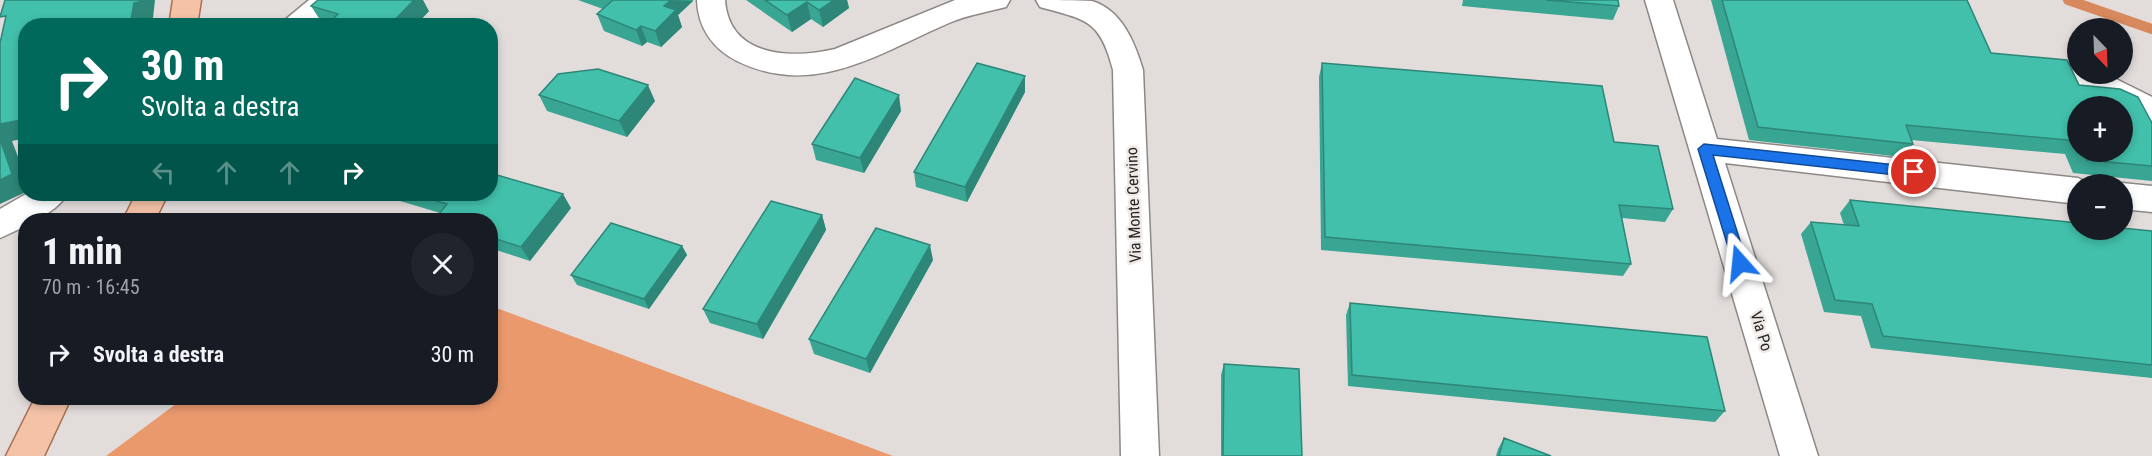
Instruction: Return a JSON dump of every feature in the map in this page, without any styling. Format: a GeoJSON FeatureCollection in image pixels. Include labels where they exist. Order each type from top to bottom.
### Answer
{"type":"FeatureCollection","features":[{"type":"Feature","properties":{"kind":"main road"},"geometry":{"type":"LineString","coordinates":[[184,18],[187,0]]}},
{"type":"Feature","properties":{"kind":"main road"},"geometry":{"type":"LineString","coordinates":[[25,456],[50,405]]}},
{"type":"Feature","properties":{"kind":"street"},"geometry":{"type":"LineString","coordinates":[[306,18],[327,0]]}},
{"type":"Feature","properties":{"kind":"street"},"geometry":{"type":"LineString","coordinates":[[711,0],[715,23],[726,41],[756,59],[792,67],[820,64],[851,56],[949,12],[996,0]]}},
{"type":"Feature","properties":{"kind":"street","name":"Via Monte Cervino"},"geometry":{"type":"LineString","coordinates":[[1050,0],[1095,6],[1116,34],[1126,58],[1130,83],[1140,456]]}},
{"type":"Feature","properties":{"kind":"street","name":"Via Po"},"geometry":{"type":"LineString","coordinates":[[1659,0],[1799,456]]}},
{"type":"Feature","properties":{"kind":"street"},"geometry":{"type":"LineString","coordinates":[[2102,84],[2152,110]]}},
{"type":"Feature","properties":{"kind":"street"},"geometry":{"type":"LineString","coordinates":[[1704,149],[2067,189]]}},
{"type":"Feature","properties":{"kind":"street"},"geometry":{"type":"LineString","coordinates":[[2133,197],[2152,199]]}},
{"type":"Feature","properties":{"kind":"street"},"geometry":{"type":"LineString","coordinates":[[20,213],[39,201]]}},
{"type":"Feature","properties":{"kind":"street"},"geometry":{"type":"LineString","coordinates":[[0,225],[18,214]]}},
{"type":"Feature","properties":{"kind":"shaded area"},"geometry":{"type":"Polygon","coordinates":[[[498,309],[893,456],[106,456],[175,405],[498,405],[498,309]]]}},
{"type":"Feature","properties":{"kind":"building"},"geometry":{"type":"Polygon","coordinates":[[[5,0],[140,0],[134,3],[131,18],[18,18],[18,121],[0,124],[0,43],[6,16],[0,17],[5,0]]]}},
{"type":"Feature","properties":{"kind":"building"},"geometry":{"type":"Polygon","coordinates":[[[318,0],[414,0],[397,18],[334,18],[338,14],[311,6],[318,0]]]}},
{"type":"Feature","properties":{"kind":"building"},"geometry":{"type":"Polygon","coordinates":[[[613,0],[671,0],[664,6],[676,10],[655,31],[641,26],[636,30],[597,14],[613,0]]]}},
{"type":"Feature","properties":{"kind":"building"},"geometry":{"type":"Polygon","coordinates":[[[765,0],[834,0],[819,10],[807,2],[787,15],[765,0]]]}},
{"type":"Feature","properties":{"kind":"building"},"geometry":{"type":"Polygon","coordinates":[[[1546,0],[1618,0],[1619,6],[1546,0]]]}},
{"type":"Feature","properties":{"kind":"building"},"geometry":{"type":"Polygon","coordinates":[[[1722,0],[1967,0],[1991,53],[2067,60],[2067,84],[2120,89],[2138,97],[2152,123],[2152,166],[2109,162],[2133,162],[2133,96],[2067,96],[2067,140],[1906,125],[1913,144],[1758,127],[1722,0]]]}},
{"type":"Feature","properties":{"kind":"building"},"geometry":{"type":"Polygon","coordinates":[[[977,63],[1025,76],[965,187],[914,172],[977,63]]]}},
{"type":"Feature","properties":{"kind":"building"},"geometry":{"type":"Polygon","coordinates":[[[1322,63],[1602,86],[1614,142],[1658,146],[1673,209],[1619,205],[1631,264],[1325,237],[1322,63]]]}},
{"type":"Feature","properties":{"kind":"building"},"geometry":{"type":"Polygon","coordinates":[[[598,69],[648,85],[619,121],[539,95],[558,74],[598,69]]]}},
{"type":"Feature","properties":{"kind":"building"},"geometry":{"type":"Polygon","coordinates":[[[855,78],[899,95],[860,158],[812,144],[855,78]]]}},
{"type":"Feature","properties":{"kind":"building"},"geometry":{"type":"Polygon","coordinates":[[[0,139],[12,174],[0,180],[0,139]]]}},
{"type":"Feature","properties":{"kind":"building"},"geometry":{"type":"Polygon","coordinates":[[[498,175],[563,194],[521,247],[498,240],[498,213],[440,213],[447,204],[436,201],[498,201],[498,175]]]}},
{"type":"Feature","properties":{"kind":"building"},"geometry":{"type":"Polygon","coordinates":[[[1850,200],[2067,222],[2067,240],[2133,240],[2133,229],[2152,231],[2152,365],[1883,336],[1872,304],[1835,300],[1811,222],[1859,226],[1850,200]]]}},
{"type":"Feature","properties":{"kind":"building"},"geometry":{"type":"Polygon","coordinates":[[[771,201],[822,215],[757,324],[703,309],[771,201]]]}},
{"type":"Feature","properties":{"kind":"building"},"geometry":{"type":"Polygon","coordinates":[[[611,223],[682,246],[644,299],[571,275],[611,223]]]}},
{"type":"Feature","properties":{"kind":"building"},"geometry":{"type":"Polygon","coordinates":[[[876,228],[930,245],[866,359],[809,339],[876,228]]]}},
{"type":"Feature","properties":{"kind":"building"},"geometry":{"type":"Polygon","coordinates":[[[1350,303],[1707,337],[1725,411],[1352,375],[1350,303]]]}},
{"type":"Feature","properties":{"kind":"building"},"geometry":{"type":"Polygon","coordinates":[[[1224,364],[1299,369],[1302,456],[1223,456],[1224,364]]]}},
{"type":"Feature","properties":{"kind":"building"},"geometry":{"type":"Polygon","coordinates":[[[1504,438],[1551,456],[1499,456],[1504,438]]]}},
{"type":"Feature","properties":{"kind":"waterway"},"geometry":{"type":"LineString","coordinates":[[2068,0],[2152,29]]}},
{"type":"Feature","properties":{"kind":"route"},"geometry":{"type":"LineString","coordinates":[[1740,263],[1704,149],[1914,172]]}}]}
